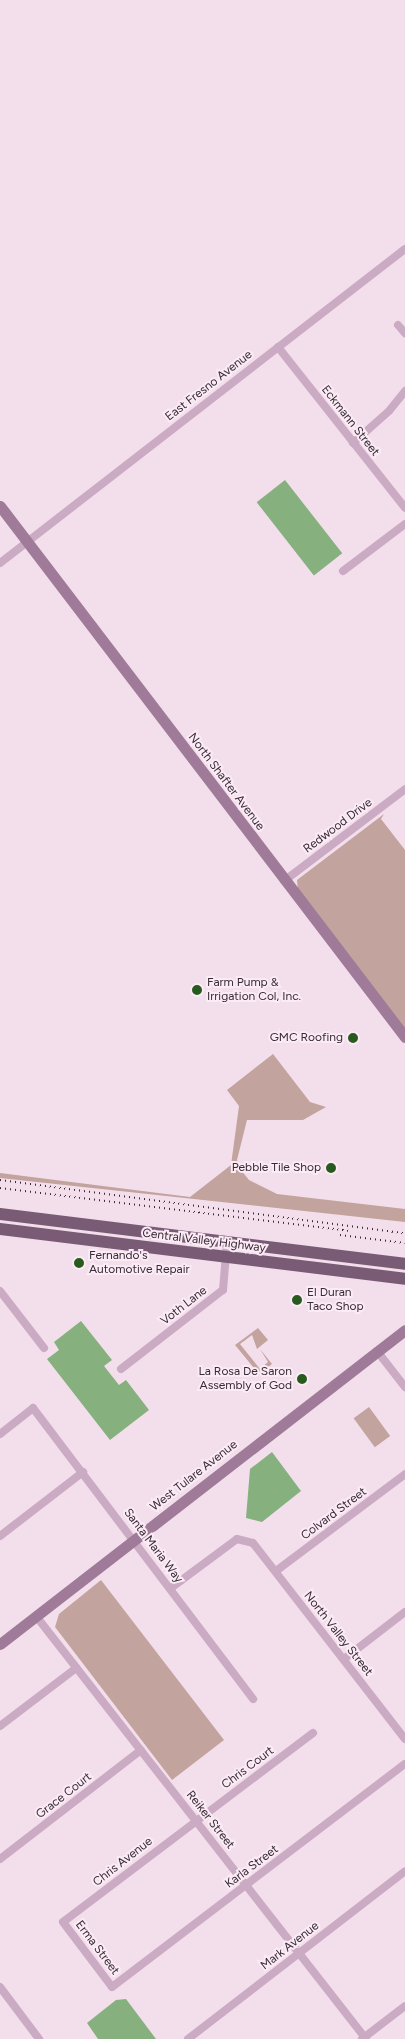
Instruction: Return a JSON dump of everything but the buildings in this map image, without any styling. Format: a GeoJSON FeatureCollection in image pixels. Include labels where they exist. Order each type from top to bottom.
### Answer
{"type":"FeatureCollection","features":[{"type":"Feature","properties":{"kind":"main road","name":"North Shafter Avenue"},"geometry":{"type":"LineString","coordinates":[[0,506],[284,882],[405,1037]]}},
{"type":"Feature","properties":{"kind":"main road","name":"Central Valley Highway"},"geometry":{"type":"LineString","coordinates":[[0,1214],[405,1264]]}},
{"type":"Feature","properties":{"kind":"main road","name":"Central Valley Highway"},"geometry":{"type":"LineString","coordinates":[[0,1229],[405,1280]]}},
{"type":"Feature","properties":{"kind":"main road","name":"West Tulare Avenue"},"geometry":{"type":"LineString","coordinates":[[0,1644],[405,1330]]}},
{"type":"Feature","properties":{"kind":"street","name":"East Fresno Avenue"},"geometry":{"type":"LineString","coordinates":[[0,562],[405,249]]}},
{"type":"Feature","properties":{"kind":"street"},"geometry":{"type":"LineString","coordinates":[[398,325],[405,334]]}},
{"type":"Feature","properties":{"kind":"street","name":"Eckmann Street"},"geometry":{"type":"LineString","coordinates":[[278,348],[405,508]]}},
{"type":"Feature","properties":{"kind":"street"},"geometry":{"type":"LineString","coordinates":[[353,442],[389,411],[405,391]]}},
{"type":"Feature","properties":{"kind":"street"},"geometry":{"type":"LineString","coordinates":[[343,571],[405,524]]}},
{"type":"Feature","properties":{"kind":"street","name":"Redwood Drive"},"geometry":{"type":"LineString","coordinates":[[284,882],[405,789]]}},
{"type":"Feature","properties":{"kind":"street","name":"Voth Lane"},"geometry":{"type":"LineString","coordinates":[[121,1369],[223,1290],[226,1242]]}},
{"type":"Feature","properties":{"kind":"street"},"geometry":{"type":"LineString","coordinates":[[0,1291],[44,1348]]}},
{"type":"Feature","properties":{"kind":"street"},"geometry":{"type":"LineString","coordinates":[[377,1351],[405,1387]]}},
{"type":"Feature","properties":{"kind":"street","name":"Santa Maria Way"},"geometry":{"type":"LineString","coordinates":[[0,1434],[33,1408],[135,1539],[252,1699]]}},
{"type":"Feature","properties":{"kind":"street"},"geometry":{"type":"LineString","coordinates":[[0,1536],[83,1472]]}},
{"type":"Feature","properties":{"kind":"street","name":"Colvard Street"},"geometry":{"type":"LineString","coordinates":[[276,1571],[405,1474]]}},
{"type":"Feature","properties":{"kind":"street","name":"North Valley Street"},"geometry":{"type":"LineString","coordinates":[[171,1588],[237,1539],[253,1543],[405,1739]]}},
{"type":"Feature","properties":{"kind":"street"},"geometry":{"type":"LineString","coordinates":[[344,1660],[405,1612]]}},
{"type":"Feature","properties":{"kind":"street","name":"Reiker Street"},"geometry":{"type":"LineString","coordinates":[[36,1616],[300,1952],[364,2038]]}},
{"type":"Feature","properties":{"kind":"street"},"geometry":{"type":"LineString","coordinates":[[0,1726],[76,1668]]}},
{"type":"Feature","properties":{"kind":"street","name":"Chris Court"},"geometry":{"type":"LineString","coordinates":[[196,1820],[313,1733]]}},
{"type":"Feature","properties":{"kind":"street","name":"Grace Court"},"geometry":{"type":"LineString","coordinates":[[0,1859],[141,1750]]}},
{"type":"Feature","properties":{"kind":"street","name":"Karla Street"},"geometry":{"type":"LineString","coordinates":[[112,1987],[405,1764]]}},
{"type":"Feature","properties":{"kind":"street","name":"Chris Avenue"},"geometry":{"type":"LineString","coordinates":[[64,1922],[196,1820]]}},
{"type":"Feature","properties":{"kind":"street","name":"Mark Avenue"},"geometry":{"type":"LineString","coordinates":[[188,2039],[405,1871]]}},
{"type":"Feature","properties":{"kind":"street","name":"Erma Street"},"geometry":{"type":"LineString","coordinates":[[64,1922],[112,1987]]}},
{"type":"Feature","properties":{"kind":"street"},"geometry":{"type":"LineString","coordinates":[[0,1987],[39,2039]]}},
{"type":"Feature","properties":{"kind":"street"},"geometry":{"type":"LineString","coordinates":[[364,2038],[405,2006]]}},
{"type":"Feature","properties":{"kind":"shaded area"},"geometry":{"type":"Polygon","coordinates":[[[285,480],[342,553],[314,575],[257,502],[285,480]]]}},
{"type":"Feature","properties":{"kind":"shaded area"},"geometry":{"type":"Polygon","coordinates":[[[384,814],[381,819],[405,850],[405,1032],[298,892],[297,880],[384,814]]]}},
{"type":"Feature","properties":{"kind":"shaded area"},"geometry":{"type":"Polygon","coordinates":[[[273,1054],[310,1102],[326,1107],[303,1120],[247,1120],[237,1160],[241,1170],[249,1180],[277,1194],[405,1209],[405,1222],[0,1178],[0,1173],[190,1197],[231,1165],[239,1106],[227,1090],[273,1054]]]}},
{"type":"Feature","properties":{"kind":"shaded area"},"geometry":{"type":"Polygon","coordinates":[[[81,1321],[112,1360],[104,1366],[119,1385],[126,1380],[149,1410],[110,1440],[47,1359],[59,1350],[54,1342],[81,1321]]]}},
{"type":"Feature","properties":{"kind":"shaded area"},"geometry":{"type":"Polygon","coordinates":[[[258,1328],[268,1340],[257,1349],[252,1335],[240,1344],[260,1369],[268,1362],[260,1349],[272,1364],[259,1374],[235,1345],[258,1328]]]}},
{"type":"Feature","properties":{"kind":"shaded area"},"geometry":{"type":"Polygon","coordinates":[[[369,1407],[390,1436],[375,1447],[354,1418],[369,1407]]]}},
{"type":"Feature","properties":{"kind":"shaded area"},"geometry":{"type":"Polygon","coordinates":[[[272,1452],[301,1491],[262,1522],[246,1518],[250,1469],[272,1452]]]}},
{"type":"Feature","properties":{"kind":"shaded area"},"geometry":{"type":"Polygon","coordinates":[[[101,1580],[224,1740],[172,1780],[55,1627],[59,1614],[101,1580]]]}},
{"type":"Feature","properties":{"kind":"shaded area"},"geometry":{"type":"Polygon","coordinates":[[[126,1999],[156,2039],[98,2039],[87,2023],[116,2000],[126,1999]]]}},
{"type":"Feature","properties":{"kind":"railway"},"geometry":{"type":"LineString","coordinates":[[0,1180],[405,1233]]}},
{"type":"Feature","properties":{"kind":"railway"},"geometry":{"type":"LineString","coordinates":[[0,1188],[348,1231]]}},
{"type":"Feature","properties":{"kind":"railway"},"geometry":{"type":"LineString","coordinates":[[340,1235],[405,1243]]}},
{"type":"Feature","properties":{"kind":"place","name":"Farm Pump & Irrigation Col, Inc."},"geometry":{"type":"Point","coordinates":[197,990]}},
{"type":"Feature","properties":{"kind":"place","name":"GMC Roofing"},"geometry":{"type":"Point","coordinates":[353,1038]}},
{"type":"Feature","properties":{"kind":"place","name":"Pebble Tile Shop"},"geometry":{"type":"Point","coordinates":[331,1168]}},
{"type":"Feature","properties":{"kind":"place","name":"Fernando's Automotive Repair"},"geometry":{"type":"Point","coordinates":[79,1263]}},
{"type":"Feature","properties":{"kind":"place","name":"El Duran Taco Shop"},"geometry":{"type":"Point","coordinates":[297,1300]}},
{"type":"Feature","properties":{"kind":"place","name":"La Rosa De Saron Assembly of God"},"geometry":{"type":"Point","coordinates":[302,1379]}}]}
